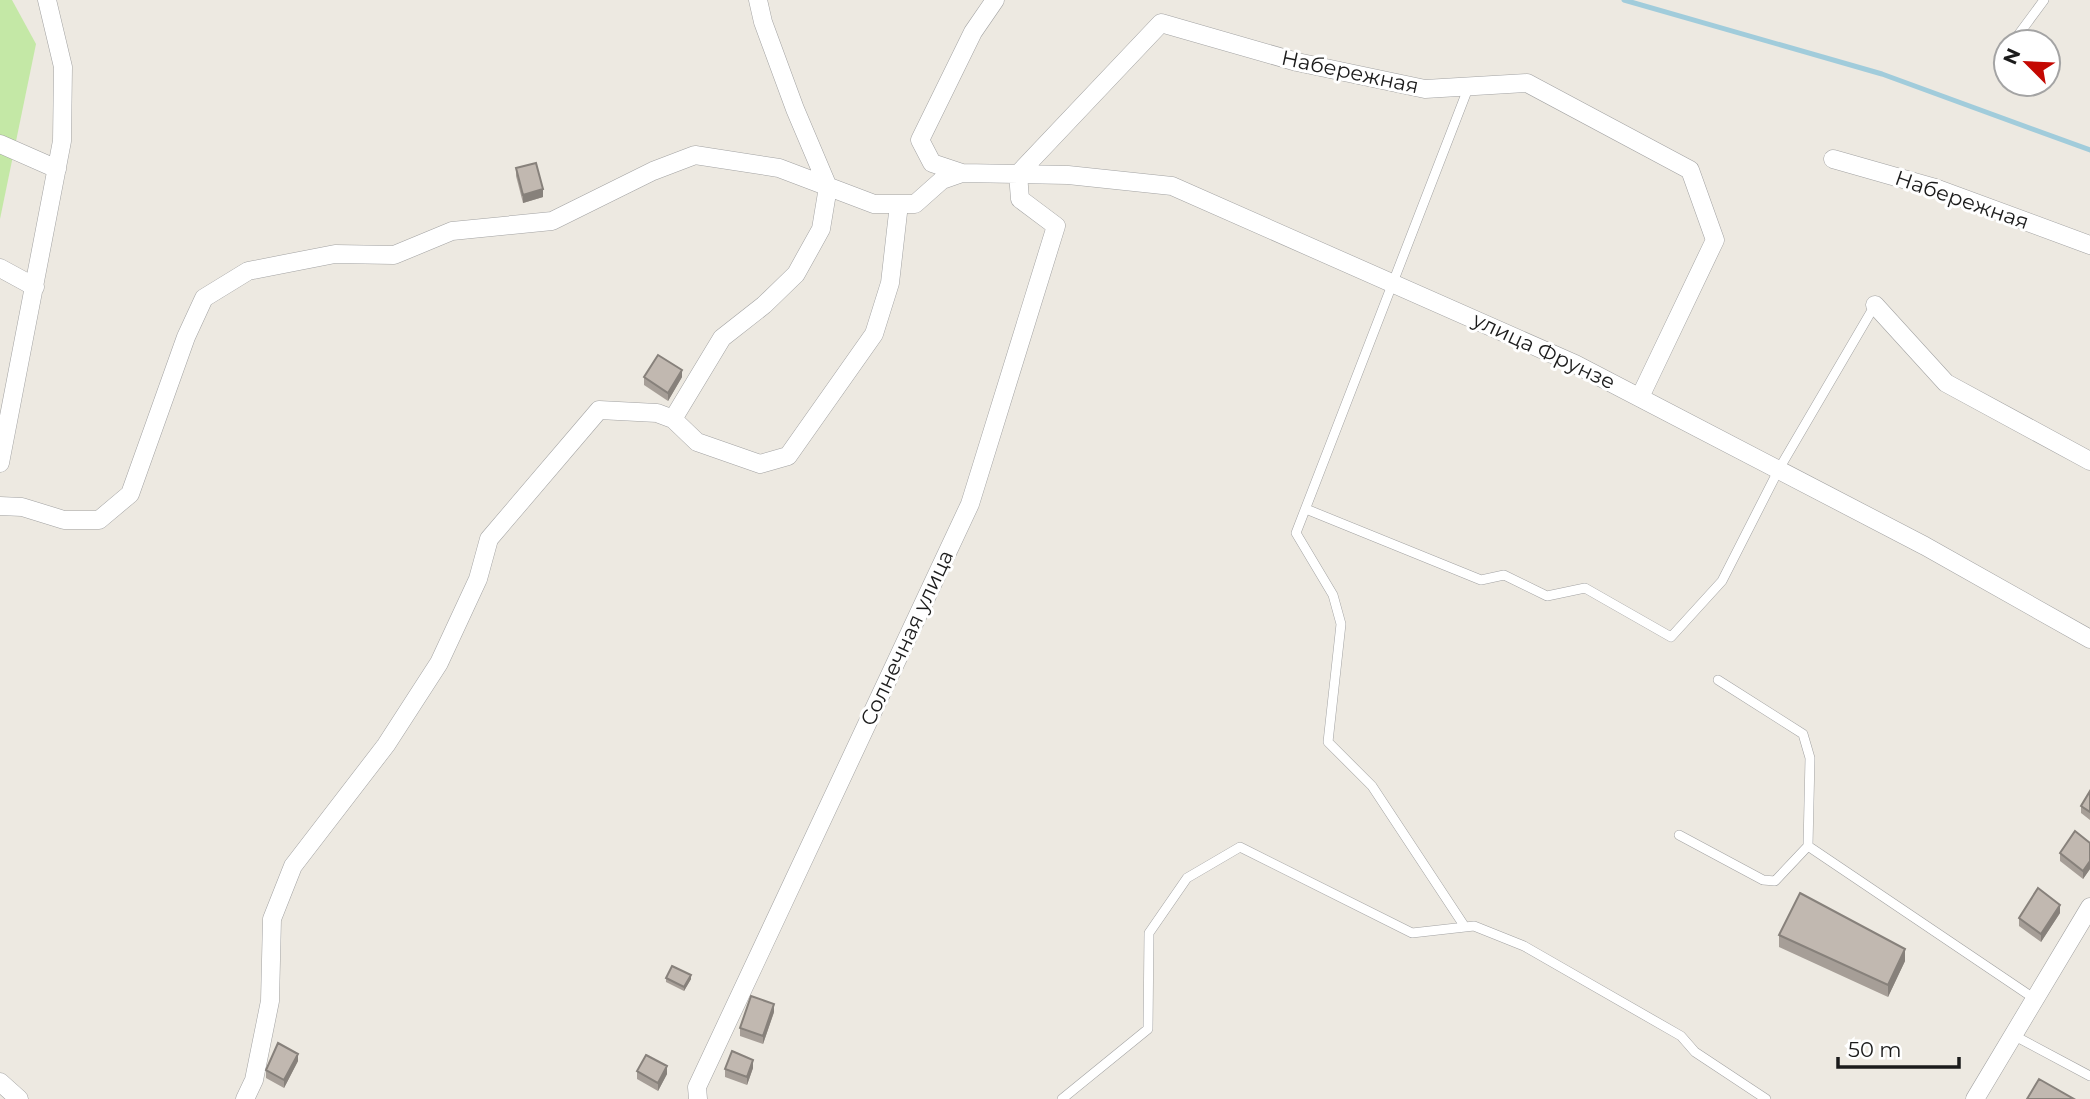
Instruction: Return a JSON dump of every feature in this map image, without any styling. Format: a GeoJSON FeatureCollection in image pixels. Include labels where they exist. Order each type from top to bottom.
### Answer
{"type":"FeatureCollection","features":[{"type":"Feature","properties":{"kind":"street"},"geometry":{"type":"LineString","coordinates":[[0,463],[62,141],[63,66],[47,0]]}},
{"type":"Feature","properties":{"kind":"street"},"geometry":{"type":"LineString","coordinates":[[673,419],[722,338],[764,305],[796,274],[821,229],[828,187],[791,97],[763,22],[758,0]]}},
{"type":"Feature","properties":{"kind":"street"},"geometry":{"type":"LineString","coordinates":[[961,173],[932,163],[920,140],[973,32],[995,0]]}},
{"type":"Feature","properties":{"kind":"street","name":"Набережная"},"geometry":{"type":"LineString","coordinates":[[1018,174],[1161,23],[1297,62],[1425,89],[1527,83],[1690,170],[1715,240],[1640,397]]}},
{"type":"Feature","properties":{"kind":"street"},"geometry":{"type":"LineString","coordinates":[[0,144],[57,169]]}},
{"type":"Feature","properties":{"kind":"street"},"geometry":{"type":"LineString","coordinates":[[0,506],[22,506],[64,520],[99,520],[130,494],[186,337],[204,298],[248,271],[335,254],[394,255],[452,231],[552,221],[653,171],[695,155],[779,168],[874,204],[915,204],[942,180],[961,173]]}},
{"type":"Feature","properties":{"kind":"street","name":"Набережная"},"geometry":{"type":"LineString","coordinates":[[1833,159],[1935,188],[2090,245]]}},
{"type":"Feature","properties":{"kind":"street","name":"улица Фрунзе"},"geometry":{"type":"LineString","coordinates":[[961,173],[1068,175],[1172,186],[1393,281],[1575,364],[1779,469],[2090,639]]}},
{"type":"Feature","properties":{"kind":"street","name":"Солнечная улица"},"geometry":{"type":"LineString","coordinates":[[698,1099],[697,1087],[970,504],[1056,226],[1020,199],[1018,174]]}},
{"type":"Feature","properties":{"kind":"street"},"geometry":{"type":"LineString","coordinates":[[245,1099],[254,1080],[270,1001],[272,919],[293,866],[386,745],[439,663],[478,579],[489,539],[599,410],[657,413],[673,419],[697,442],[760,464],[788,456],[873,334],[891,283],[899,204]]}},
{"type":"Feature","properties":{"kind":"street"},"geometry":{"type":"LineString","coordinates":[[0,268],[35,287]]}},
{"type":"Feature","properties":{"kind":"street"},"geometry":{"type":"LineString","coordinates":[[1875,305],[1946,383],[2090,461]]}},
{"type":"Feature","properties":{"kind":"street"},"geometry":{"type":"LineString","coordinates":[[1975,1099],[2090,906]]}},
{"type":"Feature","properties":{"kind":"street"},"geometry":{"type":"LineString","coordinates":[[0,1082],[19,1099]]}},
{"type":"Feature","properties":{"kind":"lane"},"geometry":{"type":"LineString","coordinates":[[2023,28],[2044,0]]}},
{"type":"Feature","properties":{"kind":"lane"},"geometry":{"type":"LineString","coordinates":[[1465,927],[1372,786],[1328,742],[1340,624],[1333,595],[1296,533],[1469,86]]}},
{"type":"Feature","properties":{"kind":"lane"},"geometry":{"type":"LineString","coordinates":[[1306,509],[1481,580],[1504,575],[1547,596],[1585,588],[1671,637],[1722,581],[1779,469],[1875,305]]}},
{"type":"Feature","properties":{"kind":"lane"},"geometry":{"type":"LineString","coordinates":[[1679,835],[1763,880],[1775,881],[1808,846],[1810,758],[1803,734],[1718,680]]}},
{"type":"Feature","properties":{"kind":"lane"},"geometry":{"type":"LineString","coordinates":[[1808,846],[2035,999]]}},
{"type":"Feature","properties":{"kind":"lane"},"geometry":{"type":"LineString","coordinates":[[1062,1099],[1148,1030],[1149,933],[1187,878],[1240,847],[1412,933],[1474,926],[1524,946],[1681,1036],[1695,1052],[1766,1099]]}},
{"type":"Feature","properties":{"kind":"lane"},"geometry":{"type":"LineString","coordinates":[[2013,1035],[2090,1076]]}},
{"type":"Feature","properties":{"kind":"green space"},"geometry":{"type":"Polygon","coordinates":[[[0,0],[12,0],[36,44],[0,219],[0,0]]]}},
{"type":"Feature","properties":{"kind":"building"},"geometry":{"type":"Polygon","coordinates":[[[536,163],[543,189],[523,195],[516,168],[536,163]]]}},
{"type":"Feature","properties":{"kind":"building"},"geometry":{"type":"Polygon","coordinates":[[[658,355],[682,370],[668,393],[644,377],[658,355]]]}},
{"type":"Feature","properties":{"kind":"building"},"geometry":{"type":"Polygon","coordinates":[[[2090,791],[2090,812],[2081,806],[2090,791]]]}},
{"type":"Feature","properties":{"kind":"building"},"geometry":{"type":"Polygon","coordinates":[[[2075,831],[2090,843],[2090,861],[2083,871],[2060,853],[2075,831]]]}},
{"type":"Feature","properties":{"kind":"building"},"geometry":{"type":"Polygon","coordinates":[[[2038,888],[2060,905],[2041,934],[2019,918],[2038,888]]]}},
{"type":"Feature","properties":{"kind":"building"},"geometry":{"type":"Polygon","coordinates":[[[1800,893],[1905,949],[1888,985],[1779,935],[1800,893]]]}},
{"type":"Feature","properties":{"kind":"building"},"geometry":{"type":"Polygon","coordinates":[[[672,966],[691,975],[684,987],[666,978],[672,966]]]}},
{"type":"Feature","properties":{"kind":"building"},"geometry":{"type":"Polygon","coordinates":[[[751,996],[774,1004],[763,1036],[740,1028],[751,996]]]}},
{"type":"Feature","properties":{"kind":"building"},"geometry":{"type":"Polygon","coordinates":[[[278,1043],[298,1054],[284,1080],[266,1070],[278,1043]]]}},
{"type":"Feature","properties":{"kind":"building"},"geometry":{"type":"Polygon","coordinates":[[[732,1051],[753,1060],[747,1077],[725,1069],[732,1051]]]}},
{"type":"Feature","properties":{"kind":"building"},"geometry":{"type":"Polygon","coordinates":[[[646,1055],[667,1066],[658,1083],[637,1071],[646,1055]]]}},
{"type":"Feature","properties":{"kind":"building"},"geometry":{"type":"Polygon","coordinates":[[[2039,1079],[2074,1099],[2027,1099],[2039,1079]]]}},
{"type":"Feature","properties":{"kind":"waterway"},"geometry":{"type":"LineString","coordinates":[[1624,0],[1882,74],[2090,150]]}}]}
